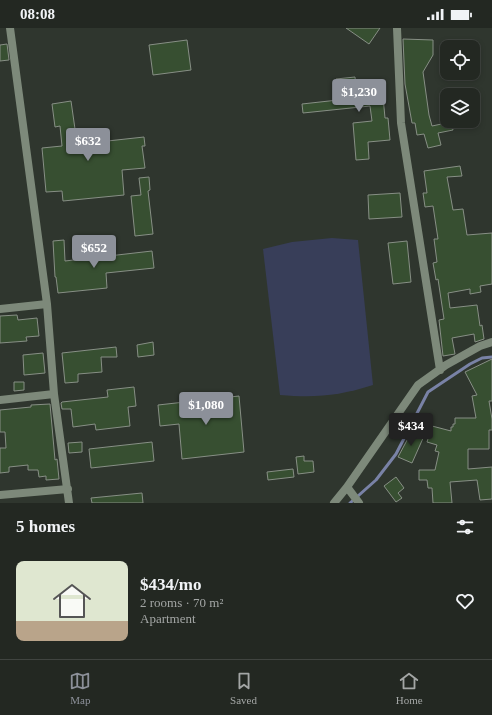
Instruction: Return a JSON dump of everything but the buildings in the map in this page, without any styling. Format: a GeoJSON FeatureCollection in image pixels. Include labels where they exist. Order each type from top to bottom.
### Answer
{"type":"FeatureCollection","features":[{"type":"Feature","properties":{"kind":"street"},"geometry":{"type":"LineString","coordinates":[[10,28],[47,304],[54,394],[69,503]]}},
{"type":"Feature","properties":{"kind":"street"},"geometry":{"type":"LineString","coordinates":[[397,28],[401,123],[440,370]]}},
{"type":"Feature","properties":{"kind":"street"},"geometry":{"type":"LineString","coordinates":[[0,309],[47,304]]}},
{"type":"Feature","properties":{"kind":"street"},"geometry":{"type":"LineString","coordinates":[[334,503],[347,487],[418,385],[480,346],[492,342]]}},
{"type":"Feature","properties":{"kind":"street"},"geometry":{"type":"LineString","coordinates":[[0,400],[54,394]]}},
{"type":"Feature","properties":{"kind":"street"},"geometry":{"type":"LineString","coordinates":[[347,487],[360,503]]}},
{"type":"Feature","properties":{"kind":"street"},"geometry":{"type":"LineString","coordinates":[[0,495],[68,489]]}},
{"type":"Feature","properties":{"kind":"shaded area"},"geometry":{"type":"Polygon","coordinates":[[[332,238],[358,240],[373,385],[338,394],[316,396],[280,395],[263,249],[292,242],[332,238]]]}},
{"type":"Feature","properties":{"kind":"waterway"},"geometry":{"type":"LineString","coordinates":[[350,503],[376,480],[396,454],[428,392],[470,364],[482,358],[492,357]]}}]}
